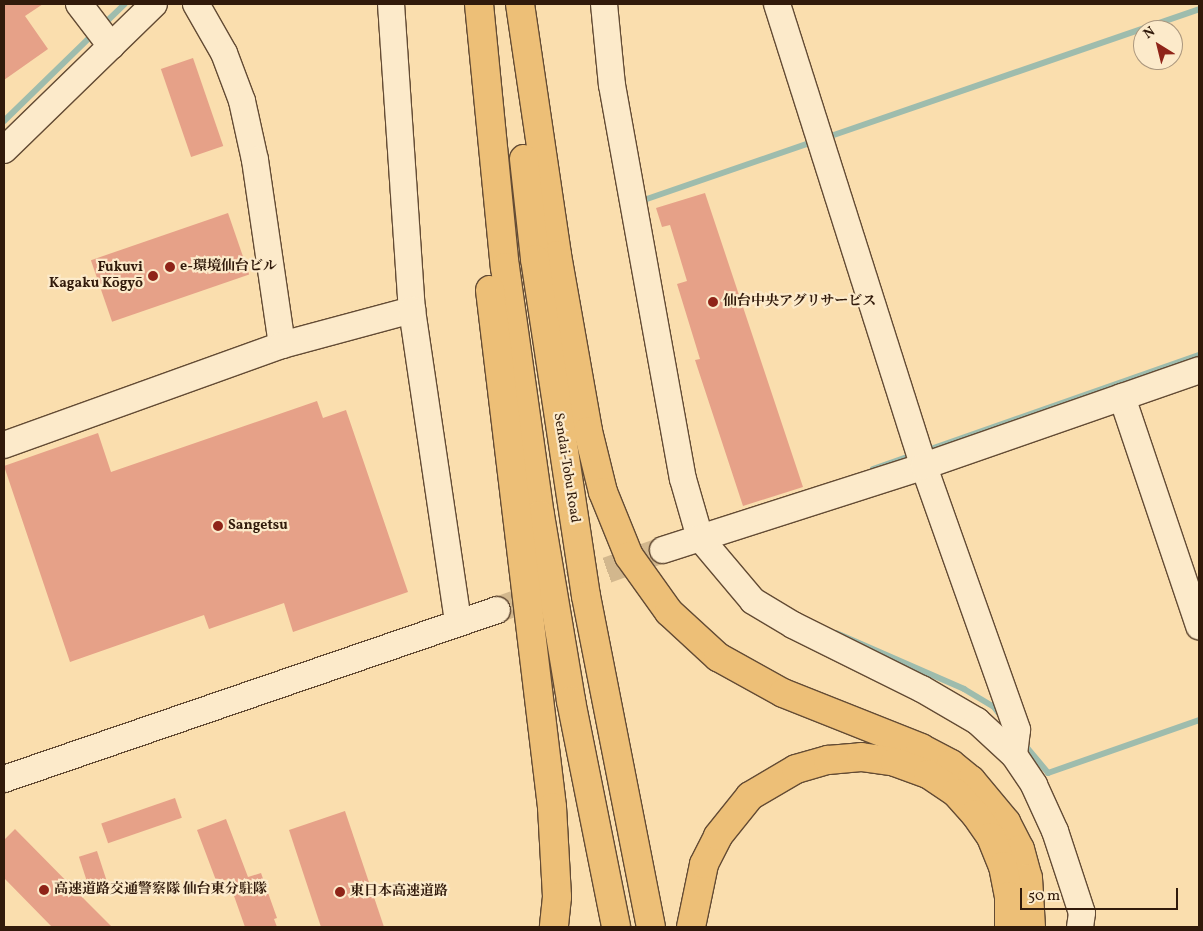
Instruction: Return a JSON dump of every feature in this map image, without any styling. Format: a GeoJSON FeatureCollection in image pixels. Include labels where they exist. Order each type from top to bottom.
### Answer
{"type":"FeatureCollection","features":[{"type":"Feature","properties":{"kind":"highway"},"geometry":{"type":"LineString","coordinates":[[479,4],[505,266],[553,598],[616,927]]}},
{"type":"Feature","properties":{"kind":"highway","name":"Sendai-Tobu Road"},"geometry":{"type":"LineString","coordinates":[[508,4],[535,259],[569,488],[588,606],[651,927]]}},
{"type":"Feature","properties":{"kind":"highway"},"geometry":{"type":"LineString","coordinates":[[520,4],[557,255],[588,431],[603,492],[629,556],[669,612],[718,657],[783,693],[921,748],[950,764],[971,780],[1006,822],[1020,849],[1028,878],[1031,927]]}},
{"type":"Feature","properties":{"kind":"highway"},"geometry":{"type":"LineString","coordinates":[[490,124],[488,270],[552,807],[557,897],[554,927]]}},
{"type":"Feature","properties":{"kind":"highway"},"geometry":{"type":"LineString","coordinates":[[691,927],[704,864],[718,836],[750,796],[796,769],[828,760],[860,757],[895,762],[928,774],[956,793],[975,814],[991,837],[1004,866],[1010,896],[1009,927]]}},
{"type":"Feature","properties":{"kind":"street"},"geometry":{"type":"LineString","coordinates":[[78,4],[111,46]]}},
{"type":"Feature","properties":{"kind":"street"},"geometry":{"type":"LineString","coordinates":[[4,150],[154,4]]}},
{"type":"Feature","properties":{"kind":"street"},"geometry":{"type":"LineString","coordinates":[[196,4],[224,53],[242,101],[255,160],[282,345]]}},
{"type":"Feature","properties":{"kind":"street"},"geometry":{"type":"LineString","coordinates":[[391,4],[412,310],[458,623]]}},
{"type":"Feature","properties":{"kind":"street"},"geometry":{"type":"LineString","coordinates":[[604,4],[619,124],[683,479],[700,538],[753,601],[792,625],[922,689],[1015,743]]}},
{"type":"Feature","properties":{"kind":"street"},"geometry":{"type":"LineString","coordinates":[[777,4],[921,457],[1015,743],[1055,832],[1082,913],[1080,927]]}},
{"type":"Feature","properties":{"kind":"street"},"geometry":{"type":"LineString","coordinates":[[4,445],[282,345],[412,310]]}},
{"type":"Feature","properties":{"kind":"street"},"geometry":{"type":"LineString","coordinates":[[663,550],[921,457],[1122,397],[1199,370]]}},
{"type":"Feature","properties":{"kind":"street"},"geometry":{"type":"LineString","coordinates":[[1122,397],[1199,626]]}},
{"type":"Feature","properties":{"kind":"street"},"geometry":{"type":"LineString","coordinates":[[4,778],[497,610]]}},
{"type":"Feature","properties":{"kind":"building"},"geometry":{"type":"Polygon","coordinates":[[[4,4],[43,4],[25,16],[48,49],[4,80],[4,4]]]}},
{"type":"Feature","properties":{"kind":"building"},"geometry":{"type":"Polygon","coordinates":[[[193,58],[223,146],[191,157],[161,69],[193,58]]]}},
{"type":"Feature","properties":{"kind":"building"},"geometry":{"type":"Polygon","coordinates":[[[705,193],[803,487],[743,506],[695,360],[700,359],[677,284],[687,281],[670,225],[662,227],[656,208],[705,193]]]}},
{"type":"Feature","properties":{"kind":"building","name":"e-環境仙台ビル"},"geometry":{"type":"Polygon","coordinates":[[[228,213],[249,274],[112,322],[91,260],[228,213]]]}},
{"type":"Feature","properties":{"kind":"building"},"geometry":{"type":"Polygon","coordinates":[[[317,401],[323,418],[346,410],[408,592],[293,632],[284,603],[209,629],[204,615],[70,662],[4,466],[98,433],[111,472],[317,401]]]}},
{"type":"Feature","properties":{"kind":"building"},"geometry":{"type":"Polygon","coordinates":[[[175,798],[182,818],[108,843],[101,823],[175,798]]]}},
{"type":"Feature","properties":{"kind":"building"},"geometry":{"type":"Polygon","coordinates":[[[345,811],[384,927],[321,927],[289,830],[345,811]]]}},
{"type":"Feature","properties":{"kind":"building"},"geometry":{"type":"Polygon","coordinates":[[[226,819],[248,877],[261,873],[277,918],[274,919],[277,927],[245,927],[228,879],[217,883],[197,830],[226,819]]]}},
{"type":"Feature","properties":{"kind":"building"},"geometry":{"type":"Polygon","coordinates":[[[15,829],[112,927],[52,927],[4,878],[4,840],[15,829]]]}},
{"type":"Feature","properties":{"kind":"building"},"geometry":{"type":"Polygon","coordinates":[[[97,851],[110,890],[92,896],[79,857],[97,851]]]}},
{"type":"Feature","properties":{"kind":"waterway"},"geometry":{"type":"LineString","coordinates":[[103,25],[125,4]]}},
{"type":"Feature","properties":{"kind":"waterway"},"geometry":{"type":"LineString","coordinates":[[825,138],[1199,9]]}},
{"type":"Feature","properties":{"kind":"waterway"},"geometry":{"type":"LineString","coordinates":[[4,121],[91,36]]}},
{"type":"Feature","properties":{"kind":"waterway"},"geometry":{"type":"LineString","coordinates":[[641,201],[815,141]]}},
{"type":"Feature","properties":{"kind":"waterway"},"geometry":{"type":"LineString","coordinates":[[925,451],[1199,355]]}},
{"type":"Feature","properties":{"kind":"waterway"},"geometry":{"type":"LineString","coordinates":[[873,469],[913,455]]}},
{"type":"Feature","properties":{"kind":"waterway"},"geometry":{"type":"LineString","coordinates":[[836,633],[964,689],[994,707],[1000,715]]}},
{"type":"Feature","properties":{"kind":"waterway"},"geometry":{"type":"LineString","coordinates":[[1023,743],[1048,773],[1199,720]]}},
{"type":"Feature","properties":{"kind":"tunnel"},"geometry":{"type":"LineString","coordinates":[[497,610],[663,550]]}},
{"type":"Feature","properties":{"kind":"place","name":"e-環境仙台ビル"},"geometry":{"type":"Point","coordinates":[170,267]}},
{"type":"Feature","properties":{"kind":"place","name":"Fukuvi Kagaku Kōgyō"},"geometry":{"type":"Point","coordinates":[153,276]}},
{"type":"Feature","properties":{"kind":"place","name":"仙台中央アグリサービス"},"geometry":{"type":"Point","coordinates":[713,302]}},
{"type":"Feature","properties":{"kind":"place","name":"Sangetsu"},"geometry":{"type":"Point","coordinates":[218,526]}},
{"type":"Feature","properties":{"kind":"place","name":"高速道路交通警察隊 仙台東分駐隊"},"geometry":{"type":"Point","coordinates":[44,890]}},
{"type":"Feature","properties":{"kind":"place","name":"東日本高速道路"},"geometry":{"type":"Point","coordinates":[340,892]}}]}
